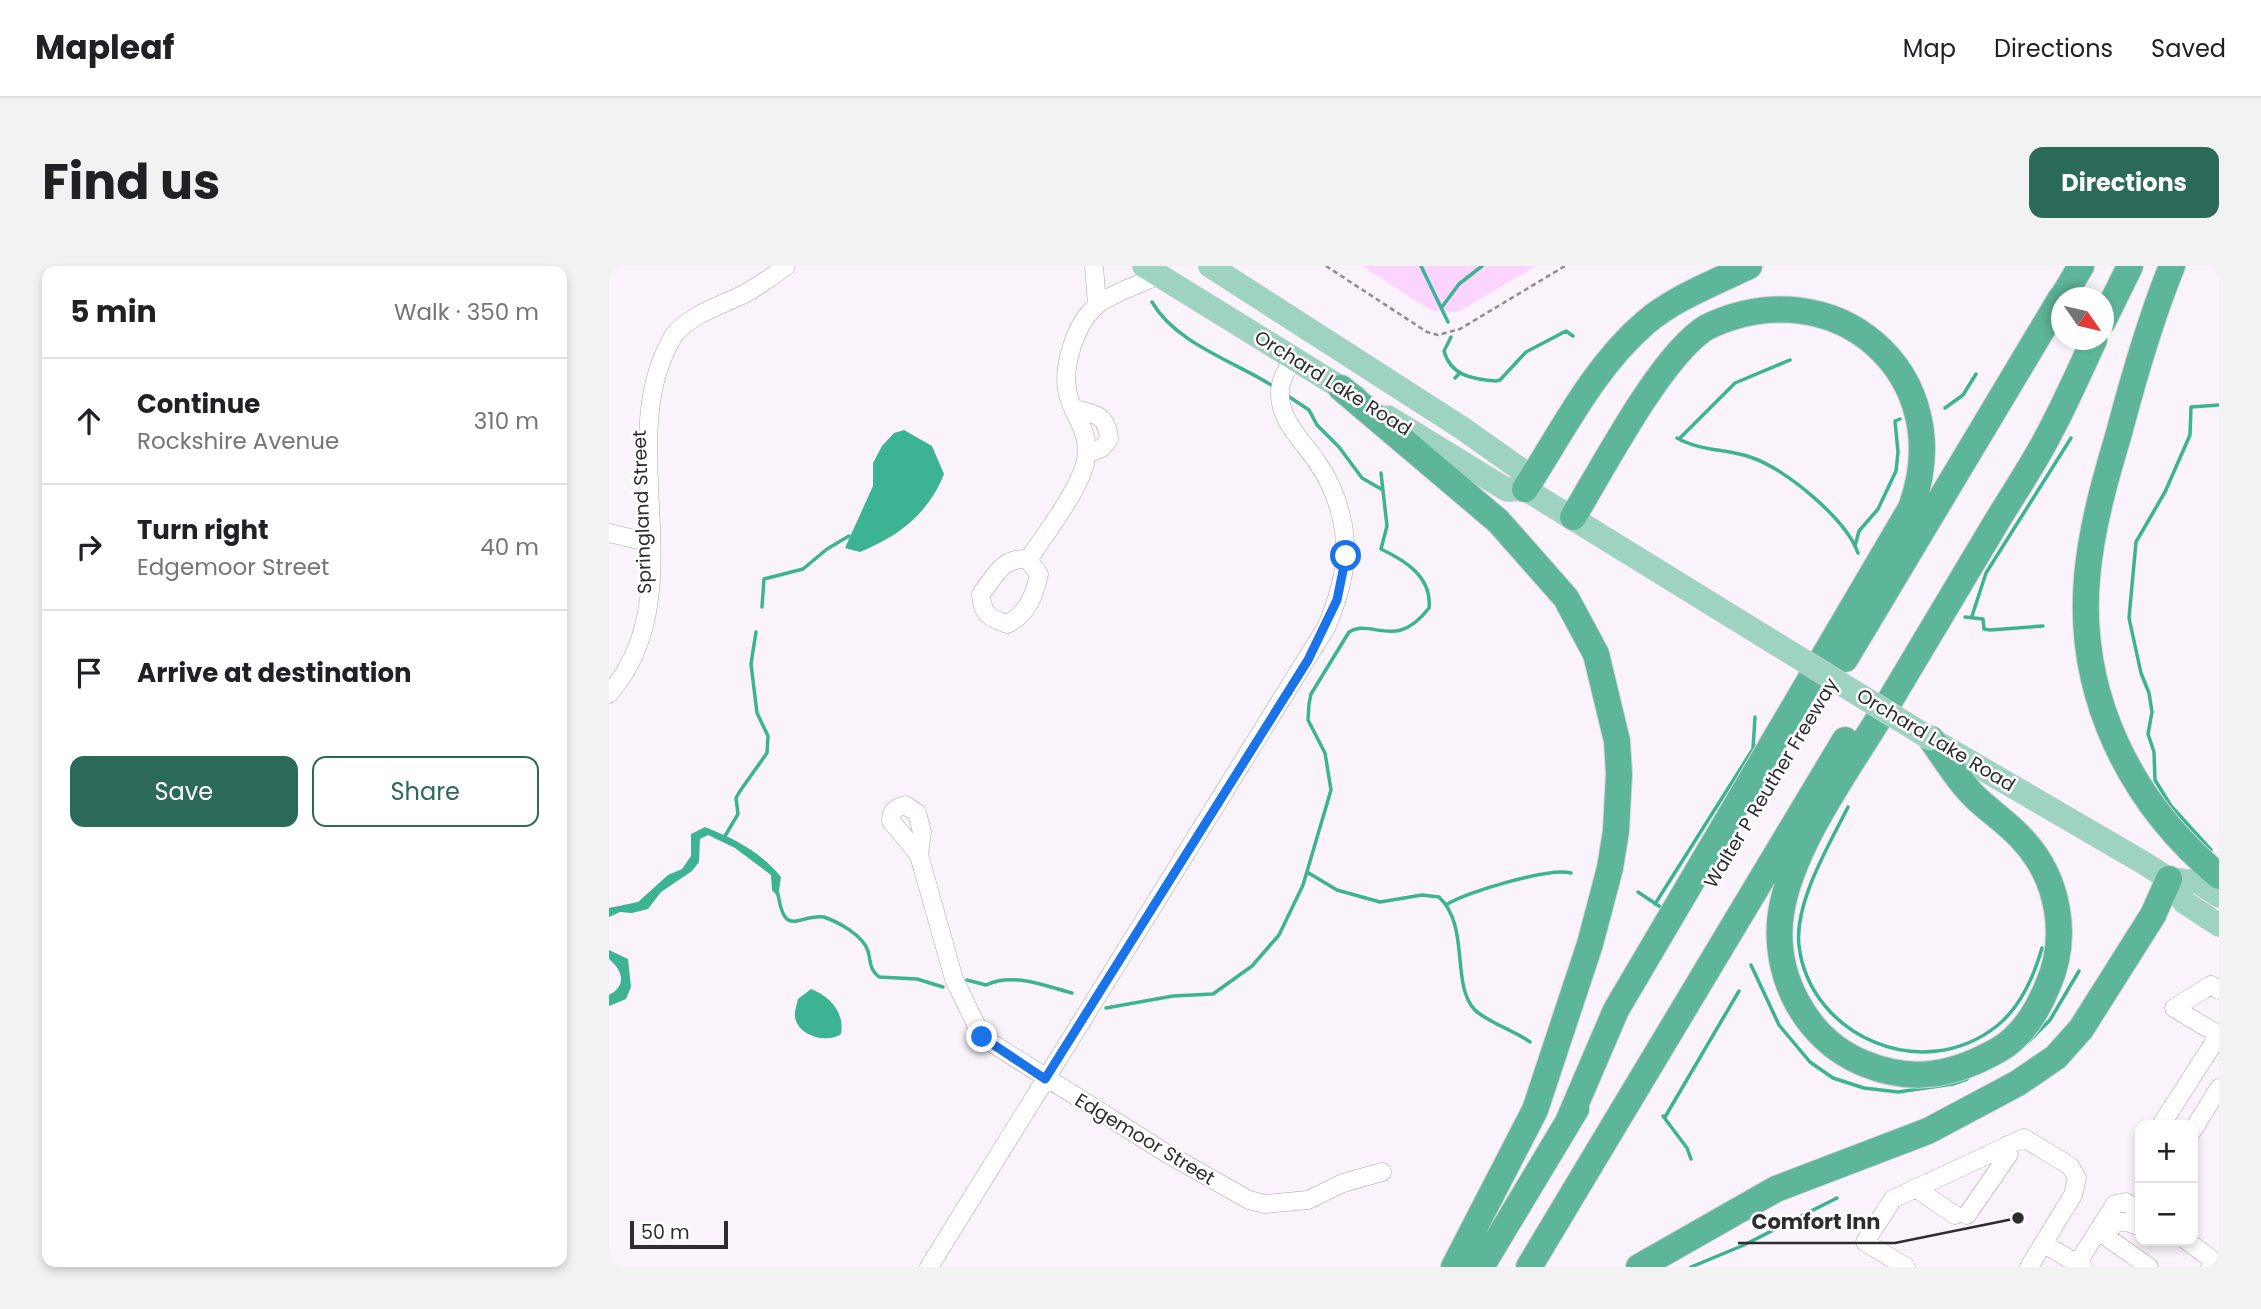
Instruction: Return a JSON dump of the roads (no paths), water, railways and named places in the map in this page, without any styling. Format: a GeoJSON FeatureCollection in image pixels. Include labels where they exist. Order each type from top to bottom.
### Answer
{"type":"FeatureCollection","features":[{"type":"Feature","properties":{"kind":"highway"},"geometry":{"type":"LineString","coordinates":[[1525,489],[1576,409],[1621,347],[1646,322],[1678,301],[1749,266]]}},
{"type":"Feature","properties":{"kind":"highway","name":"Walter P Reuther Freeway"},"geometry":{"type":"LineString","coordinates":[[2069,287],[2081,266]]}},
{"type":"Feature","properties":{"kind":"highway"},"geometry":{"type":"LineString","coordinates":[[2114,290],[2129,266]]}},
{"type":"Feature","properties":{"kind":"highway"},"geometry":{"type":"LineString","coordinates":[[2114,298],[2129,266]]}},
{"type":"Feature","properties":{"kind":"highway"},"geometry":{"type":"LineString","coordinates":[[2172,266],[2143,346],[2098,512],[2087,579],[2088,635],[2091,666],[2104,718],[2138,786],[2154,810],[2195,855],[2219,876]]}},
{"type":"Feature","properties":{"kind":"highway"},"geometry":{"type":"LineString","coordinates":[[1568,1122],[1616,1010],[1911,508],[1919,487],[1924,446],[1916,397],[1902,367],[1887,349],[1848,319],[1804,305],[1770,305],[1737,312],[1705,328],[1674,357],[1573,517]]}},
{"type":"Feature","properties":{"kind":"highway","name":"Walter P Reuther Freeway"},"geometry":{"type":"LineString","coordinates":[[1481,1267],[2051,316]]}},
{"type":"Feature","properties":{"kind":"highway"},"geometry":{"type":"LineString","coordinates":[[1529,1267],[2079,350]]}},
{"type":"Feature","properties":{"kind":"highway"},"geometry":{"type":"LineString","coordinates":[[1931,740],[1976,798],[2025,841],[2041,863],[2053,894],[2061,930],[2055,969],[2038,1009],[2010,1043],[1970,1066],[1920,1075],[1889,1072],[1861,1062],[1811,1024],[1788,981],[1780,948],[1784,902],[1790,878],[1810,835],[2049,434],[2089,350]]}},
{"type":"Feature","properties":{"kind":"highway"},"geometry":{"type":"LineString","coordinates":[[1332,382],[1498,522],[1566,597],[1596,654],[1617,741],[1619,774],[1616,831],[1610,868],[1590,944],[1535,1110],[1490,1203],[1454,1267]]}},
{"type":"Feature","properties":{"kind":"highway"},"geometry":{"type":"LineString","coordinates":[[1639,1267],[1776,1189],[1928,1131],[2018,1083],[2056,1057],[2081,1029],[2153,915],[2169,879]]}},
{"type":"Feature","properties":{"kind":"main road","name":"Orchard Lake Road"},"geometry":{"type":"LineString","coordinates":[[1210,266],[1341,349],[1520,470],[1525,489]]}},
{"type":"Feature","properties":{"kind":"main road","name":"Orchard Lake Road"},"geometry":{"type":"LineString","coordinates":[[1152,271],[1507,490],[1525,489],[1573,517],[1931,740],[2169,879],[2198,882],[2219,896]]}},
{"type":"Feature","properties":{"kind":"main road"},"geometry":{"type":"LineString","coordinates":[[1332,382],[1349,374],[1351,367],[1341,349]]}},
{"type":"Feature","properties":{"kind":"main road","name":"Orchard Lake Road"},"geometry":{"type":"LineString","coordinates":[[2169,879],[2184,902],[2219,925]]}},
{"type":"Feature","properties":{"kind":"street","name":"Springland Street"},"geometry":{"type":"LineString","coordinates":[[609,694],[633,660],[646,616],[636,451],[641,400],[649,376],[675,334],[699,314],[747,292],[786,266]]}},
{"type":"Feature","properties":{"kind":"street"},"geometry":{"type":"LineString","coordinates":[[1094,266],[1097,305]]}},
{"type":"Feature","properties":{"kind":"street"},"geometry":{"type":"LineString","coordinates":[[1028,560],[1082,474],[1087,454],[1085,435],[1066,381],[1066,360],[1097,305],[1152,271]]}},
{"type":"Feature","properties":{"kind":"street"},"geometry":{"type":"LineString","coordinates":[[929,1267],[1308,660],[1337,600],[1346,556],[1341,516],[1323,472],[1290,426],[1280,403],[1283,377],[1294,358]]}},
{"type":"Feature","properties":{"kind":"street"},"geometry":{"type":"LineString","coordinates":[[1075,409],[1100,415],[1108,424],[1109,439],[1102,448],[1087,454]]}},
{"type":"Feature","properties":{"kind":"street"},"geometry":{"type":"LineString","coordinates":[[609,533],[643,541]]}},
{"type":"Feature","properties":{"kind":"street","name":"Edgemoor Street"},"geometry":{"type":"LineString","coordinates":[[919,855],[954,979],[982,1037],[1166,1153],[1249,1200],[1265,1204],[1308,1200],[1343,1183],[1381,1172]]}},
{"type":"Feature","properties":{"kind":"street"},"geometry":{"type":"LineString","coordinates":[[2164,1120],[2219,1035],[2174,1008],[2211,985],[2219,990]]}},
{"type":"Feature","properties":{"kind":"street"},"geometry":{"type":"LineString","coordinates":[[2198,1122],[2219,1088]]}},
{"type":"Feature","properties":{"kind":"street"},"geometry":{"type":"LineString","coordinates":[[1906,1267],[1865,1242],[1893,1199],[2024,1138],[2070,1166],[2077,1178],[2073,1195],[2029,1267]]}},
{"type":"Feature","properties":{"kind":"street"},"geometry":{"type":"LineString","coordinates":[[1915,1188],[1961,1215],[2009,1154],[2007,1145]]}},
{"type":"Feature","properties":{"kind":"street"},"geometry":{"type":"LineString","coordinates":[[2044,1244],[2080,1265],[2115,1204],[2126,1202],[2135,1207]]}},
{"type":"Feature","properties":{"kind":"street"},"geometry":{"type":"LineString","coordinates":[[2135,1225],[2124,1220],[2115,1222],[2109,1228],[2108,1238],[2149,1267]]}},
{"type":"Feature","properties":{"kind":"street"},"geometry":{"type":"LineString","coordinates":[[2092,1240],[2135,1267]]}},
{"type":"Feature","properties":{"kind":"street"},"geometry":{"type":"LineString","coordinates":[[2190,1246],[2214,1261],[2210,1267]]}},
{"type":"Feature","properties":{"kind":"waterway"},"geometry":{"type":"LineString","coordinates":[[1421,266],[1448,322]]}},
{"type":"Feature","properties":{"kind":"waterway"},"geometry":{"type":"LineString","coordinates":[[1442,307],[1459,284],[1482,266]]}},
{"type":"Feature","properties":{"kind":"waterway"},"geometry":{"type":"LineString","coordinates":[[1152,302],[1176,330],[1276,388]]}},
{"type":"Feature","properties":{"kind":"waterway"},"geometry":{"type":"LineString","coordinates":[[1451,337],[1444,351],[1457,371],[1471,377],[1496,381],[1526,352],[1566,331],[1573,336]]}},
{"type":"Feature","properties":{"kind":"waterway"},"geometry":{"type":"LineString","coordinates":[[1679,439],[1735,383],[1790,360]]}},
{"type":"Feature","properties":{"kind":"waterway"},"geometry":{"type":"LineString","coordinates":[[1455,378],[1459,374]]}},
{"type":"Feature","properties":{"kind":"waterway"},"geometry":{"type":"LineString","coordinates":[[1945,408],[1963,395],[1976,374]]}},
{"type":"Feature","properties":{"kind":"waterway"},"geometry":{"type":"LineString","coordinates":[[1285,394],[1309,410],[1317,425],[1339,447],[1362,478],[1381,489]]}},
{"type":"Feature","properties":{"kind":"waterway"},"geometry":{"type":"LineString","coordinates":[[2211,850],[2171,806],[2155,780],[2154,752],[2148,734],[2152,712],[2149,693],[2141,673],[2129,618],[2136,542],[2165,492],[2190,435],[2191,407],[2219,405]]}},
{"type":"Feature","properties":{"kind":"waterway"},"geometry":{"type":"LineString","coordinates":[[1855,546],[1859,531],[1878,509],[1896,471],[1898,452],[1895,421],[1900,419]]}},
{"type":"Feature","properties":{"kind":"waterway"},"geometry":{"type":"LineString","coordinates":[[1677,438],[1695,445],[1741,454],[1780,472],[1813,496],[1828,511],[1841,525],[1858,553]]}},
{"type":"Feature","properties":{"kind":"waterway"},"geometry":{"type":"LineString","coordinates":[[1972,616],[1986,573],[2071,438]]}},
{"type":"Feature","properties":{"kind":"waterway"},"geometry":{"type":"LineString","coordinates":[[1106,1008],[1173,996],[1213,994],[1252,966],[1279,935],[1303,885],[1331,790],[1325,753],[1308,720],[1311,694],[1349,632],[1358,629],[1395,631],[1406,628],[1429,608],[1429,597],[1422,579],[1408,565],[1381,549],[1387,526],[1381,473]]}},
{"type":"Feature","properties":{"kind":"waterway"},"geometry":{"type":"LineString","coordinates":[[762,607],[764,579],[803,569],[827,549],[849,536]]}},
{"type":"Feature","properties":{"kind":"waterway"},"geometry":{"type":"LineString","coordinates":[[1965,617],[1983,619],[1984,629],[1990,630],[2043,626]]}},
{"type":"Feature","properties":{"kind":"waterway"},"geometry":{"type":"LineString","coordinates":[[725,836],[738,814],[736,798],[767,753],[768,736],[757,713],[751,664],[756,632]]}},
{"type":"Feature","properties":{"kind":"waterway"},"geometry":{"type":"LineString","coordinates":[[1655,904],[1753,749],[1755,717]]}},
{"type":"Feature","properties":{"kind":"waterway"},"geometry":{"type":"LineString","coordinates":[[1848,807],[1807,893],[1799,929],[1799,946],[1808,978],[1824,1005],[1847,1027],[1875,1042],[1905,1051],[1937,1051],[1968,1043],[1998,1025],[2013,1009],[2031,980],[2042,948]]}},
{"type":"Feature","properties":{"kind":"waterway"},"geometry":{"type":"LineString","coordinates":[[1307,872],[1337,890],[1380,902],[1422,895],[1439,897],[1454,923],[1467,998],[1474,1009],[1486,1018],[1530,1042]]}},
{"type":"Feature","properties":{"kind":"waterway"},"geometry":{"type":"LineString","coordinates":[[1446,905],[1508,882],[1546,874],[1571,873]]}},
{"type":"Feature","properties":{"kind":"waterway"},"geometry":{"type":"LineString","coordinates":[[1638,892],[1662,908]]}},
{"type":"Feature","properties":{"kind":"waterway"},"geometry":{"type":"LineString","coordinates":[[778,894],[784,916],[789,920],[824,917],[856,935],[865,945],[872,968],[879,977],[917,979],[943,987]]}},
{"type":"Feature","properties":{"kind":"waterway"},"geometry":{"type":"LineString","coordinates":[[1751,965],[1779,1025],[1810,1062],[1833,1078],[1864,1088],[1898,1092],[1953,1084],[1967,1079]]}},
{"type":"Feature","properties":{"kind":"waterway"},"geometry":{"type":"LineString","coordinates":[[2029,1041],[2050,1020],[2079,971]]}},
{"type":"Feature","properties":{"kind":"waterway"},"geometry":{"type":"LineString","coordinates":[[967,980],[986,985],[996,981],[1018,980],[1072,993]]}},
{"type":"Feature","properties":{"kind":"waterway"},"geometry":{"type":"LineString","coordinates":[[1665,1117],[1739,991]]}},
{"type":"Feature","properties":{"kind":"waterway"},"geometry":{"type":"LineString","coordinates":[[1663,1116],[1687,1148],[1691,1159]]}},
{"type":"Feature","properties":{"kind":"waterway"},"geometry":{"type":"LineString","coordinates":[[1691,1267],[1744,1245],[1837,1198]]}},
{"type":"Feature","properties":{"kind":"place","name":"Comfort Inn"},"geometry":{"type":"Point","coordinates":[2018,1218]}}]}
